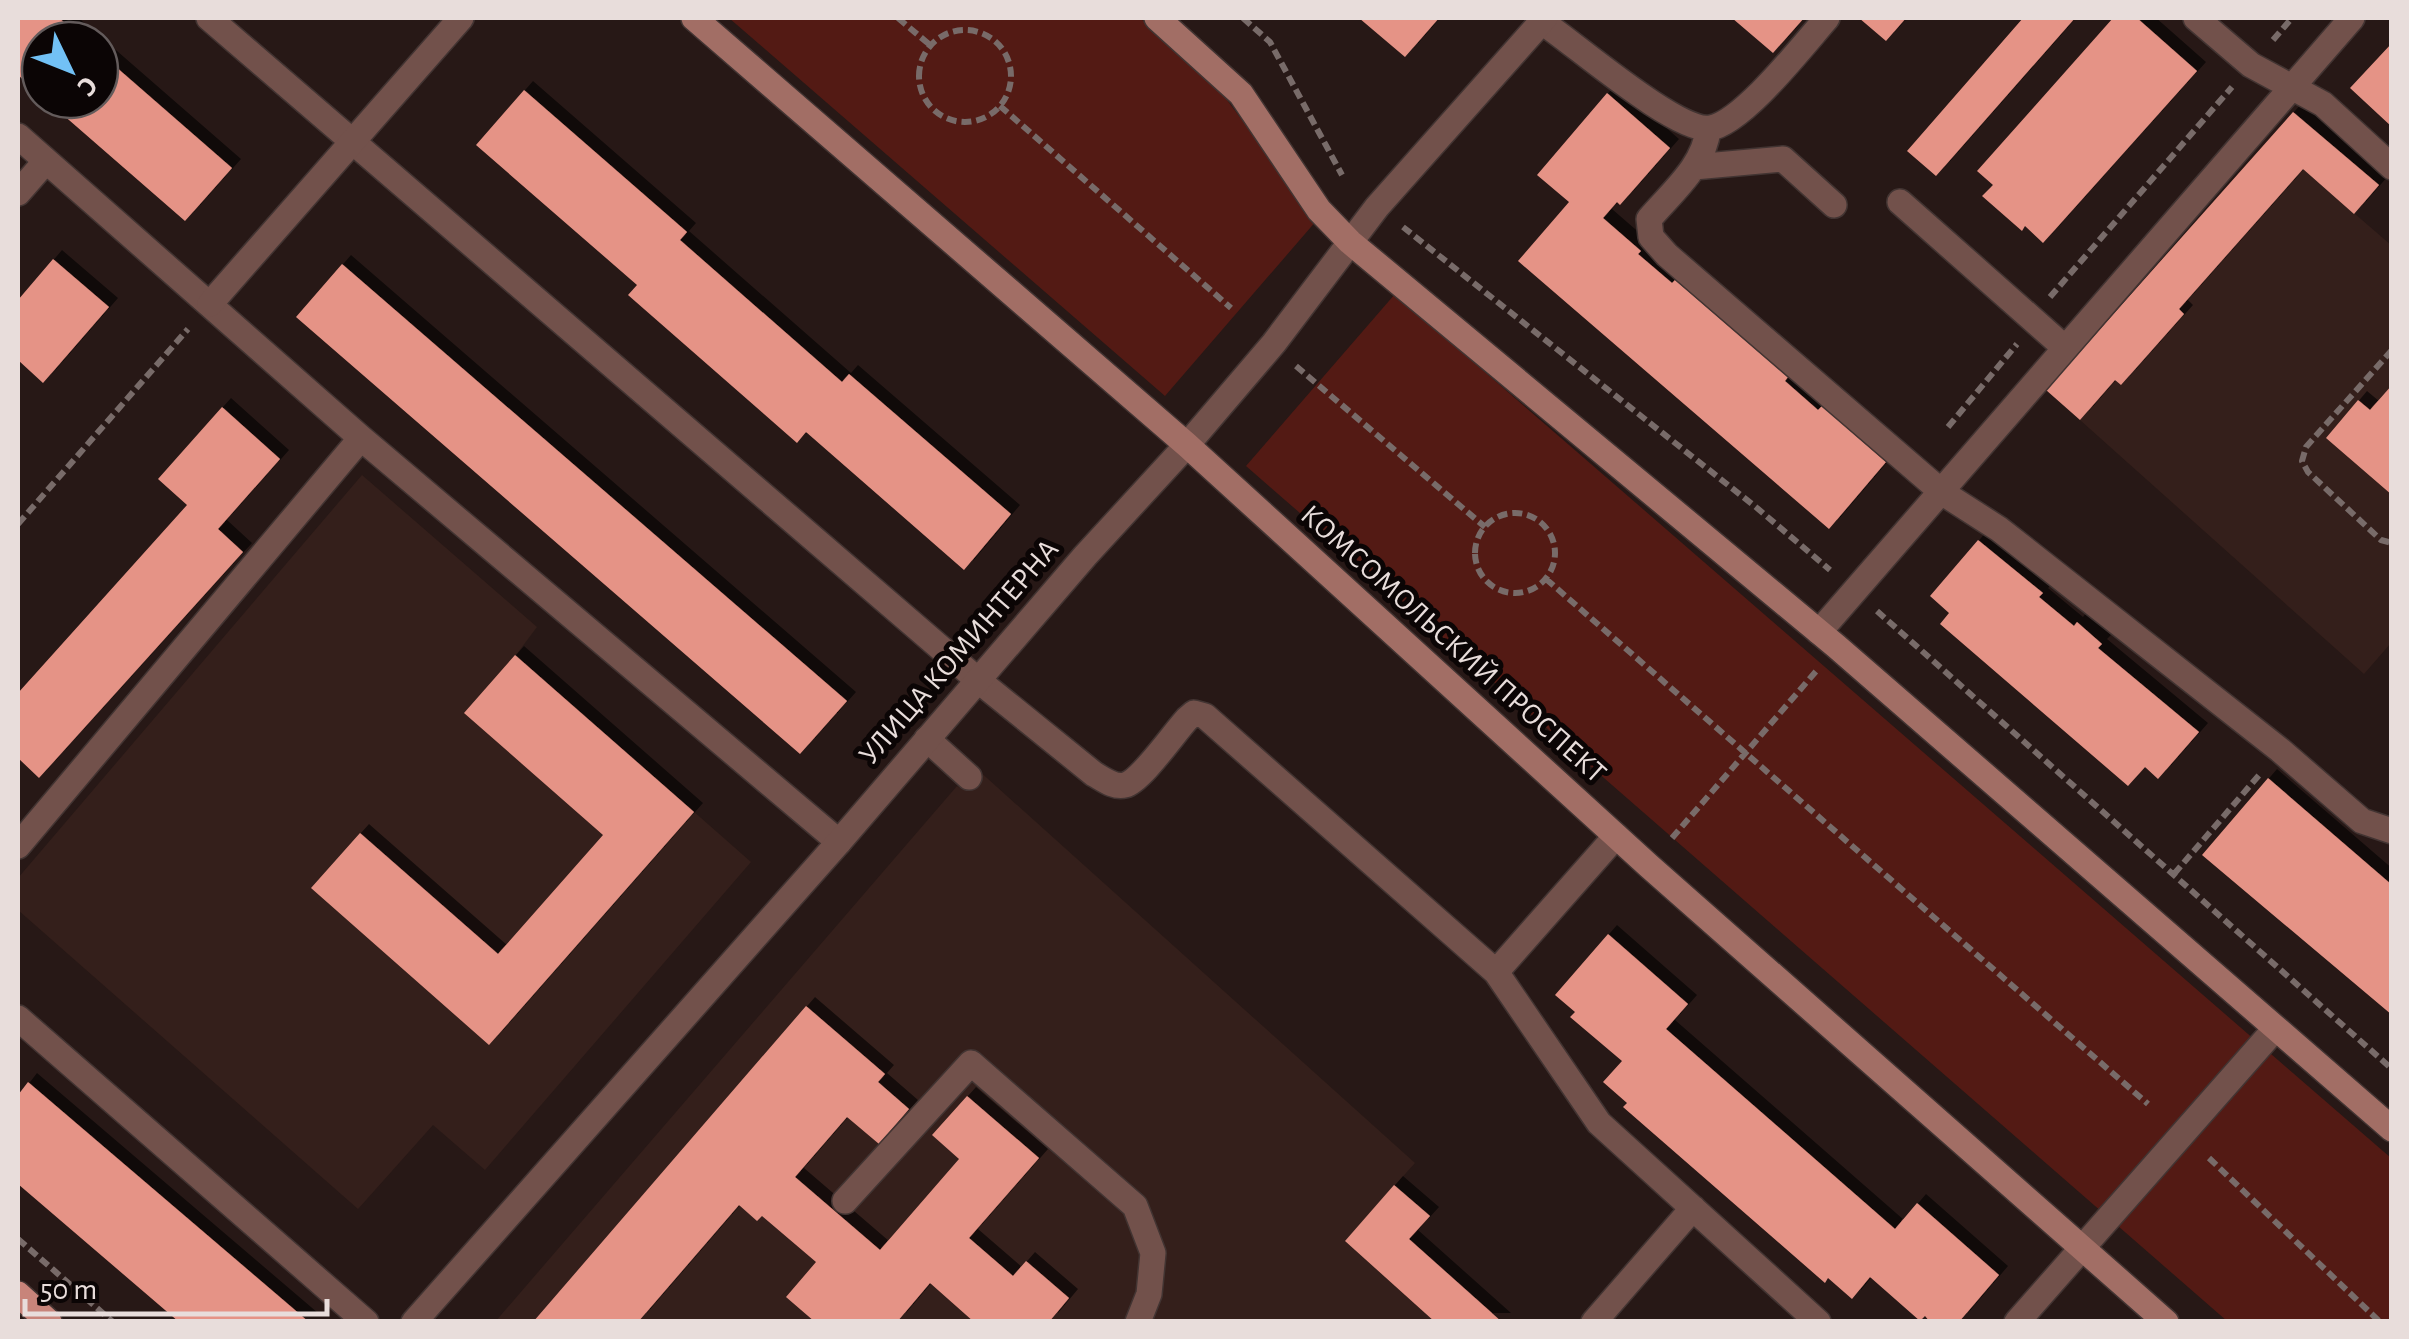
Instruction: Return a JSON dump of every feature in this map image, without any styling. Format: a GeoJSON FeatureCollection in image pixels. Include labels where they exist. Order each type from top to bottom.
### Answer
{"type":"FeatureCollection","features":[{"type":"Feature","properties":{"kind":"main road"},"geometry":{"type":"LineString","coordinates":[[18,1294],[49,1322]]}},
{"type":"Feature","properties":{"kind":"street"},"geometry":{"type":"LineString","coordinates":[[209,18],[979,681],[1094,774],[1112,784],[1126,785],[1187,719],[1194,713],[1204,716],[1496,972],[1599,1123],[1818,1322]]}},
{"type":"Feature","properties":{"kind":"street"},"geometry":{"type":"LineString","coordinates":[[210,304],[461,18]]}},
{"type":"Feature","properties":{"kind":"street","name":"КОМСОМОЛЬСКИЙ ПРОСПЕКТ"},"geometry":{"type":"LineString","coordinates":[[694,18],[1187,445],[1616,836],[2166,1322]]}},
{"type":"Feature","properties":{"kind":"street"},"geometry":{"type":"LineString","coordinates":[[1157,18],[1242,94],[1319,210],[1350,242],[1819,632],[2392,1129]]}},
{"type":"Feature","properties":{"kind":"street"},"geometry":{"type":"LineString","coordinates":[[1543,20],[1674,119],[1708,128],[1726,121],[1770,83],[1827,18]]}},
{"type":"Feature","properties":{"kind":"street"},"geometry":{"type":"LineString","coordinates":[[2196,18],[2252,64],[2323,104],[2392,167]]}},
{"type":"Feature","properties":{"kind":"street"},"geometry":{"type":"LineString","coordinates":[[1819,632],[2352,18]]}},
{"type":"Feature","properties":{"kind":"street","name":"УЛИЦА КОМИНТЕРНА"},"geometry":{"type":"LineString","coordinates":[[414,1322],[839,842],[1085,556],[1187,445],[1274,344],[1377,206],[1543,20]]}},
{"type":"Feature","properties":{"kind":"street"},"geometry":{"type":"LineString","coordinates":[[1708,128],[1706,144],[1694,167],[1649,219],[1652,237],[1667,255],[1943,493],[1999,529],[2280,750],[2362,821],[2392,831]]}},
{"type":"Feature","properties":{"kind":"street"},"geometry":{"type":"LineString","coordinates":[[18,136],[362,438],[839,842]]}},
{"type":"Feature","properties":{"kind":"street"},"geometry":{"type":"LineString","coordinates":[[1694,167],[1783,160],[1834,205]]}},
{"type":"Feature","properties":{"kind":"street"},"geometry":{"type":"LineString","coordinates":[[18,193],[46,161]]}},
{"type":"Feature","properties":{"kind":"street"},"geometry":{"type":"LineString","coordinates":[[1900,202],[2065,348]]}},
{"type":"Feature","properties":{"kind":"street"},"geometry":{"type":"LineString","coordinates":[[18,846],[362,438]]}},
{"type":"Feature","properties":{"kind":"street"},"geometry":{"type":"LineString","coordinates":[[927,738],[969,777]]}},
{"type":"Feature","properties":{"kind":"street"},"geometry":{"type":"LineString","coordinates":[[1496,972],[1616,836]]}},
{"type":"Feature","properties":{"kind":"street"},"geometry":{"type":"LineString","coordinates":[[18,1018],[366,1322]]}},
{"type":"Feature","properties":{"kind":"street"},"geometry":{"type":"LineString","coordinates":[[2017,1322],[2275,1029]]}},
{"type":"Feature","properties":{"kind":"street"},"geometry":{"type":"LineString","coordinates":[[844,1201],[971,1063],[1136,1206],[1153,1253],[1149,1294],[1138,1322]]}},
{"type":"Feature","properties":{"kind":"street"},"geometry":{"type":"LineString","coordinates":[[1598,1320],[1693,1208]]}},
{"type":"Feature","properties":{"kind":"path"},"geometry":{"type":"LineString","coordinates":[[898,18],[930,46]]}},
{"type":"Feature","properties":{"kind":"path"},"geometry":{"type":"LineString","coordinates":[[1243,18],[1270,42],[1342,175]]}},
{"type":"Feature","properties":{"kind":"path"},"geometry":{"type":"LineString","coordinates":[[1914,467],[2008,358],[2061,283],[2292,18]]}},
{"type":"Feature","properties":{"kind":"path"},"geometry":{"type":"LineString","coordinates":[[974,30],[1001,46],[1011,76],[1000,106],[972,122],[956,122],[941,116],[921,91],[918,75],[930,46],[942,35],[974,30]]}},
{"type":"Feature","properties":{"kind":"path"},"geometry":{"type":"LineString","coordinates":[[1000,106],[1231,308]]}},
{"type":"Feature","properties":{"kind":"path"},"geometry":{"type":"LineString","coordinates":[[1400,225],[1757,508],[2392,1069]]}},
{"type":"Feature","properties":{"kind":"path"},"geometry":{"type":"LineString","coordinates":[[18,524],[210,304]]}},
{"type":"Feature","properties":{"kind":"path"},"geometry":{"type":"LineString","coordinates":[[2392,350],[2306,448],[2302,461],[2308,472],[2381,540],[2392,543]]}},
{"type":"Feature","properties":{"kind":"path"},"geometry":{"type":"LineString","coordinates":[[1296,366],[1485,526]]}},
{"type":"Feature","properties":{"kind":"path"},"geometry":{"type":"LineString","coordinates":[[1512,513],[1528,514],[1542,522],[1556,550],[1554,566],[1546,580],[1518,593],[1502,591],[1488,583],[1475,556],[1477,540],[1485,526],[1497,516],[1512,513]]}},
{"type":"Feature","properties":{"kind":"path"},"geometry":{"type":"LineString","coordinates":[[1827,568],[1840,554]]}},
{"type":"Feature","properties":{"kind":"path"},"geometry":{"type":"LineString","coordinates":[[1546,580],[2148,1104]]}},
{"type":"Feature","properties":{"kind":"path"},"geometry":{"type":"LineString","coordinates":[[1672,838],[1822,664]]}},
{"type":"Feature","properties":{"kind":"path"},"geometry":{"type":"LineString","coordinates":[[2174,874],[2280,750]]}},
{"type":"Feature","properties":{"kind":"path"},"geometry":{"type":"LineString","coordinates":[[2209,1158],[2380,1322]]}},
{"type":"Feature","properties":{"kind":"path"},"geometry":{"type":"LineString","coordinates":[[18,1239],[112,1322]]}},
{"type":"Feature","properties":{"kind":"shaded area"},"geometry":{"type":"Polygon","coordinates":[[[729,18],[1140,18],[1215,84],[1317,220],[1165,396],[729,18]]]}},
{"type":"Feature","properties":{"kind":"shaded area"},"geometry":{"type":"Polygon","coordinates":[[[2303,169],[2391,245],[2391,643],[2364,674],[2080,420],[2115,380],[2121,385],[2184,314],[2179,309],[2303,169]]]}},
{"type":"Feature","properties":{"kind":"shaded area"},"geometry":{"type":"Polygon","coordinates":[[[1395,294],[2391,1158],[2391,1321],[2227,1321],[1246,466],[1395,294]]]}},
{"type":"Feature","properties":{"kind":"shaded area"},"geometry":{"type":"Polygon","coordinates":[[[362,475],[537,627],[516,655],[751,862],[485,1170],[433,1125],[358,1209],[18,910],[18,878],[362,475]]]}},
{"type":"Feature","properties":{"kind":"shaded area"},"geometry":{"type":"Polygon","coordinates":[[[977,769],[1415,1163],[1345,1241],[1435,1321],[495,1322],[957,786],[960,788],[977,769]]]}},
{"type":"Feature","properties":{"kind":"building"},"geometry":{"type":"Polygon","coordinates":[[[18,18],[59,18],[61,20],[20,20],[18,75],[18,18]]]}},
{"type":"Feature","properties":{"kind":"building"},"geometry":{"type":"Polygon","coordinates":[[[1359,18],[1439,18],[1405,57],[1359,18]]]}},
{"type":"Feature","properties":{"kind":"building"},"geometry":{"type":"Polygon","coordinates":[[[1732,18],[1804,18],[1773,53],[1732,18]]]}},
{"type":"Feature","properties":{"kind":"building"},"geometry":{"type":"Polygon","coordinates":[[[1859,18],[1906,18],[1886,41],[1859,18]]]}},
{"type":"Feature","properties":{"kind":"building"},"geometry":{"type":"Polygon","coordinates":[[[2023,18],[2075,18],[1936,176],[1907,151],[2023,18]]]}},
{"type":"Feature","properties":{"kind":"building"},"geometry":{"type":"Polygon","coordinates":[[[2113,18],[2137,18],[2197,71],[2043,243],[2025,226],[2022,231],[1982,196],[1993,185],[1977,171],[2113,18]]]}},
{"type":"Feature","properties":{"kind":"building"},"geometry":{"type":"Polygon","coordinates":[[[2392,43],[2392,127],[2350,88],[2392,43]]]}},
{"type":"Feature","properties":{"kind":"building"},"geometry":{"type":"Polygon","coordinates":[[[120,70],[232,168],[185,221],[69,120],[120,120],[120,70]]]}},
{"type":"Feature","properties":{"kind":"building"},"geometry":{"type":"Polygon","coordinates":[[[524,90],[687,232],[680,240],[842,382],[849,374],[1011,514],[964,570],[806,432],[797,443],[628,295],[637,285],[476,145],[524,90]]]}},
{"type":"Feature","properties":{"kind":"building"},"geometry":{"type":"Polygon","coordinates":[[[1607,93],[1670,148],[1620,205],[1617,202],[1603,218],[1641,251],[1638,254],[1672,283],[1675,280],[1788,377],[1785,381],[1818,410],[1822,406],[1886,462],[1829,529],[1518,261],[1569,202],[1537,175],[1607,93]]]}},
{"type":"Feature","properties":{"kind":"building"},"geometry":{"type":"Polygon","coordinates":[[[2293,112],[2379,185],[2354,214],[2303,169],[2179,309],[2184,314],[2121,385],[2115,380],[2080,420],[2046,390],[2293,112]]]}},
{"type":"Feature","properties":{"kind":"building"},"geometry":{"type":"Polygon","coordinates":[[[53,259],[109,307],[43,383],[18,360],[18,300],[53,259]]]}},
{"type":"Feature","properties":{"kind":"building"},"geometry":{"type":"Polygon","coordinates":[[[342,264],[847,701],[800,754],[296,317],[342,264]]]}},
{"type":"Feature","properties":{"kind":"building"},"geometry":{"type":"Polygon","coordinates":[[[2392,385],[2392,495],[2326,438],[2358,400],[2370,410],[2392,385]]]}},
{"type":"Feature","properties":{"kind":"building"},"geometry":{"type":"Polygon","coordinates":[[[222,407],[280,459],[218,529],[243,552],[39,778],[18,758],[18,693],[187,505],[158,479],[222,407]]]}},
{"type":"Feature","properties":{"kind":"building"},"geometry":{"type":"Polygon","coordinates":[[[1978,540],[2043,593],[2039,597],[2074,626],[2077,622],[2102,644],[2098,648],[2199,732],[2158,779],[2145,767],[2128,786],[1940,624],[1949,613],[1930,596],[1978,540]]]}},
{"type":"Feature","properties":{"kind":"building"},"geometry":{"type":"Polygon","coordinates":[[[515,655],[694,812],[489,1045],[311,888],[360,833],[498,954],[603,835],[464,713],[515,655]]]}},
{"type":"Feature","properties":{"kind":"building"},"geometry":{"type":"Polygon","coordinates":[[[2268,778],[2392,885],[2392,1015],[2202,855],[2268,778]]]}},
{"type":"Feature","properties":{"kind":"building"},"geometry":{"type":"Polygon","coordinates":[[[1608,934],[1688,1004],[1666,1029],[1895,1229],[1917,1203],[1999,1275],[1959,1322],[1930,1322],[1925,1316],[1920,1321],[1870,1277],[1852,1299],[1828,1278],[1825,1283],[1623,1107],[1627,1103],[1603,1082],[1622,1061],[1570,1017],[1575,1012],[1555,995],[1608,934]]]}},
{"type":"Feature","properties":{"kind":"building"},"geometry":{"type":"Polygon","coordinates":[[[806,1006],[885,1074],[878,1082],[909,1109],[879,1144],[847,1117],[795,1177],[880,1250],[959,1159],[932,1135],[967,1096],[1039,1158],[969,1238],[1013,1276],[1026,1261],[1069,1298],[1049,1322],[974,1322],[930,1283],[897,1322],[815,1322],[786,1297],[816,1262],[762,1216],[757,1221],[739,1205],[638,1322],[533,1322],[806,1006]]]}},
{"type":"Feature","properties":{"kind":"building"},"geometry":{"type":"Polygon","coordinates":[[[28,1082],[309,1322],[179,1322],[18,1184],[18,1095],[28,1082]]]}},
{"type":"Feature","properties":{"kind":"building"},"geometry":{"type":"Polygon","coordinates":[[[1394,1185],[1430,1216],[1409,1239],[1502,1322],[1435,1322],[1345,1241],[1394,1185]]]}}]}
